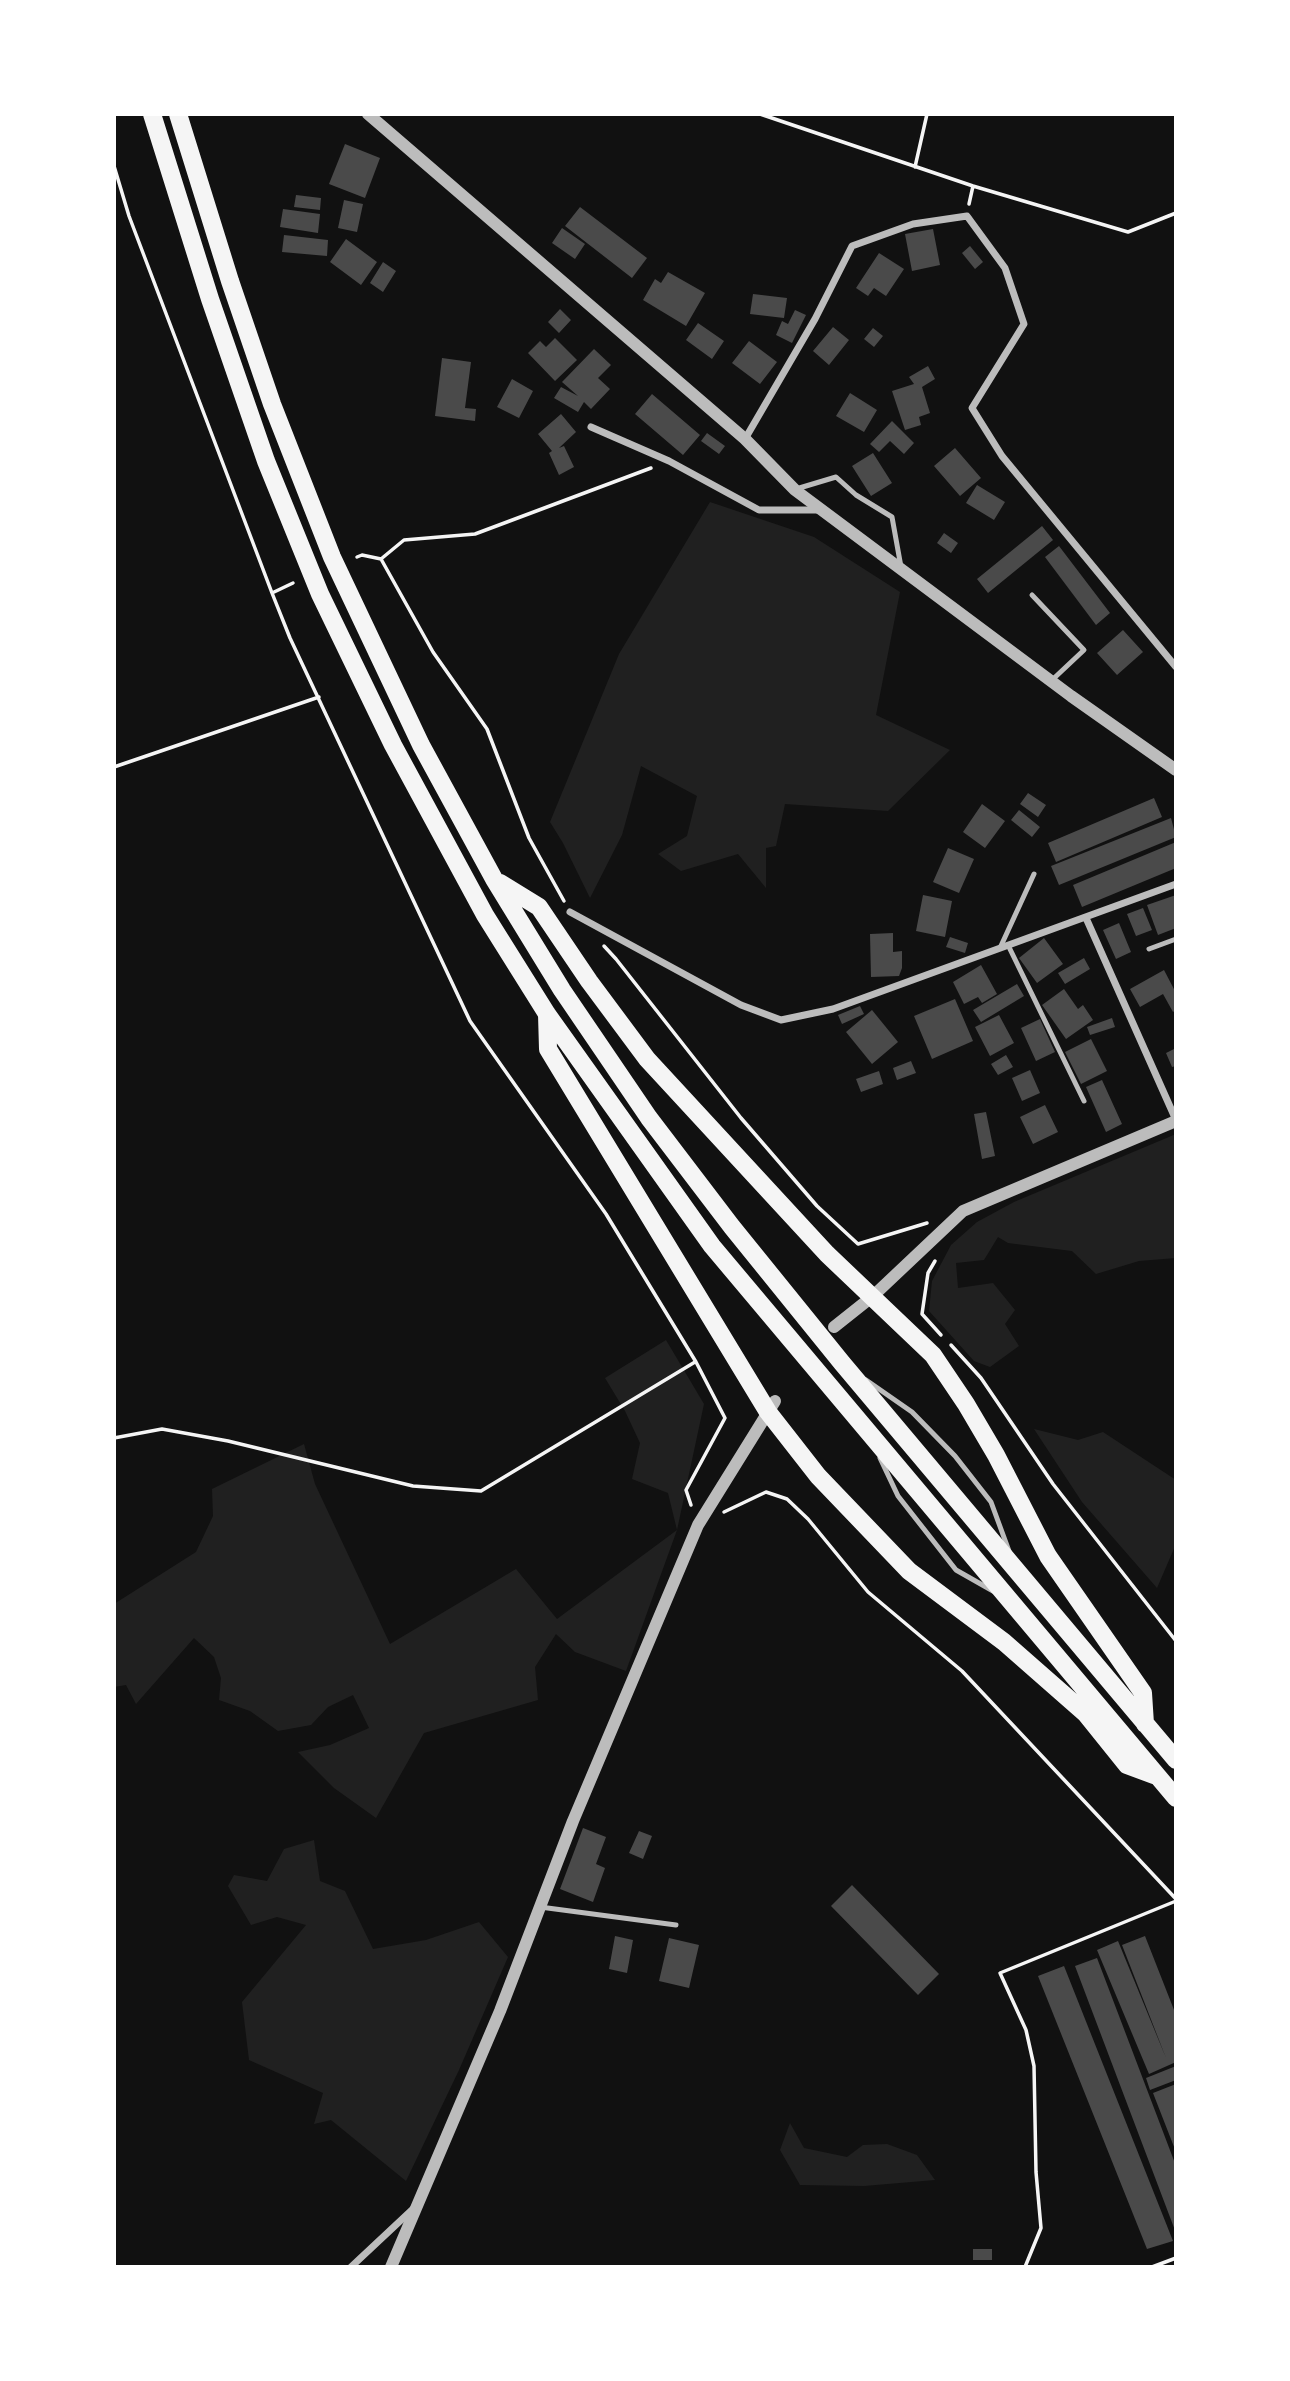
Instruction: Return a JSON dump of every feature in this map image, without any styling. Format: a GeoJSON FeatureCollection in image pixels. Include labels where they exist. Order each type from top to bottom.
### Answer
{"type":"FeatureCollection","features":[{"type":"Feature","properties":{"kind":"main road"},"geometry":{"type":"LineString","coordinates":[[152,114],[210,299],[253,423],[320,594],[393,745],[485,915],[547,1014],[712,1246],[1176,1798]]}},
{"type":"Feature","properties":{"kind":"main road"},"geometry":{"type":"LineString","coordinates":[[178,114],[272,404],[332,557],[421,745],[494,880],[562,990],[649,1118],[732,1227],[842,1363],[1176,1760]]}},
{"type":"Feature","properties":{"kind":"main road"},"geometry":{"type":"LineString","coordinates":[[494,880],[539,907],[589,981],[647,1059],[827,1254],[933,1355],[996,1455],[1048,1556],[1143,1693],[1145,1724]]}},
{"type":"Feature","properties":{"kind":"main road"},"geometry":{"type":"LineString","coordinates":[[547,1014],[548,1049],[818,1476],[909,1571],[1004,1642],[1086,1714],[1127,1765],[1156,1776]]}},
{"type":"Feature","properties":{"kind":"street"},"geometry":{"type":"LineString","coordinates":[[368,114],[745,439],[795,489],[1051,681],[1176,770]]}},
{"type":"Feature","properties":{"kind":"street"},"geometry":{"type":"LineString","coordinates":[[745,439],[815,319],[852,246],[913,224],[967,216],[1005,268],[1024,324],[972,408],[1002,456],[1176,667]]}},
{"type":"Feature","properties":{"kind":"street"},"geometry":{"type":"LineString","coordinates":[[591,427],[669,461],[759,510],[821,510]]}},
{"type":"Feature","properties":{"kind":"street"},"geometry":{"type":"LineString","coordinates":[[570,912],[741,1004],[781,1020],[833,1009],[1176,884]]}},
{"type":"Feature","properties":{"kind":"street"},"geometry":{"type":"LineString","coordinates":[[834,1327],[873,1296],[963,1211],[1176,1121],[1086,918]]}},
{"type":"Feature","properties":{"kind":"street"},"geometry":{"type":"LineString","coordinates":[[391,2267],[500,2011],[573,1821],[698,1525],[772,1406]]}},
{"type":"Feature","properties":{"kind":"street"},"geometry":{"type":"LineString","coordinates":[[351,2267],[417,2205]]}},
{"type":"Feature","properties":{"kind":"lane"},"geometry":{"type":"LineString","coordinates":[[795,489],[836,477],[856,495],[892,517],[902,570]]}},
{"type":"Feature","properties":{"kind":"lane"},"geometry":{"type":"LineString","coordinates":[[1032,595],[1084,650],[1051,681]]}},
{"type":"Feature","properties":{"kind":"lane"},"geometry":{"type":"LineString","coordinates":[[1034,874],[1004,947],[1084,1101]]}},
{"type":"Feature","properties":{"kind":"lane"},"geometry":{"type":"LineString","coordinates":[[1149,949],[1176,939]]}},
{"type":"Feature","properties":{"kind":"lane"},"geometry":{"type":"LineString","coordinates":[[842,1363],[912,1412],[955,1456],[990,1502],[1015,1567]]}},
{"type":"Feature","properties":{"kind":"lane"},"geometry":{"type":"LineString","coordinates":[[540,1907],[676,1925]]}},
{"type":"Feature","properties":{"kind":"path"},"geometry":{"type":"LineString","coordinates":[[760,114],[973,186],[1129,232],[1176,213]]}},
{"type":"Feature","properties":{"kind":"path"},"geometry":{"type":"LineString","coordinates":[[915,167],[927,114]]}},
{"type":"Feature","properties":{"kind":"path"},"geometry":{"type":"LineString","coordinates":[[967,216],[973,186]]}},
{"type":"Feature","properties":{"kind":"path"},"geometry":{"type":"LineString","coordinates":[[381,559],[404,540],[475,534],[669,461]]}},
{"type":"Feature","properties":{"kind":"path"},"geometry":{"type":"LineString","coordinates":[[357,557],[362,555],[381,559],[433,652],[487,729],[529,838],[570,912]]}},
{"type":"Feature","properties":{"kind":"path"},"geometry":{"type":"LineString","coordinates":[[272,593],[293,583]]}},
{"type":"Feature","properties":{"kind":"path"},"geometry":{"type":"LineString","coordinates":[[114,767],[319,696]]}},
{"type":"Feature","properties":{"kind":"path"},"geometry":{"type":"LineString","coordinates":[[598,940],[616,959],[741,1118],[817,1206],[858,1244],[927,1223]]}},
{"type":"Feature","properties":{"kind":"path"},"geometry":{"type":"LineString","coordinates":[[940,1253],[928,1273],[922,1314],[981,1378],[1053,1484],[1176,1641]]}},
{"type":"Feature","properties":{"kind":"path"},"geometry":{"type":"LineString","coordinates":[[114,1438],[162,1429],[229,1441],[413,1486],[481,1491],[696,1362]]}},
{"type":"Feature","properties":{"kind":"path"},"geometry":{"type":"LineString","coordinates":[[1025,2267],[1041,2228],[1036,2172],[1034,2066],[1026,2030],[1000,1973],[1176,1901]]}},
{"type":"Feature","properties":{"kind":"path"},"geometry":{"type":"LineString","coordinates":[[1152,2267],[1176,2258]]}},
{"type":"Feature","properties":{"kind":"shaded area"},"geometry":{"type":"Polygon","coordinates":[[[710,502],[814,537],[900,592],[876,715],[950,750],[888,811],[785,804],[776,846],[766,848],[766,888],[738,854],[681,871],[658,854],[687,836],[697,796],[641,766],[622,835],[590,898],[550,822],[619,654],[710,502]]]}},
{"type":"Feature","properties":{"kind":"shaded area"},"geometry":{"type":"Polygon","coordinates":[[[1176,1134],[1176,1258],[1139,1261],[1096,1274],[1072,1251],[1008,1243],[998,1237],[984,1260],[956,1263],[958,1288],[993,1283],[1015,1310],[1005,1324],[1019,1346],[990,1367],[974,1361],[929,1311],[932,1281],[951,1245],[977,1222],[1014,1202],[1176,1134]]]}},
{"type":"Feature","properties":{"kind":"shaded area"},"geometry":{"type":"Polygon","coordinates":[[[666,1340],[704,1404],[677,1530],[668,1493],[632,1479],[640,1443],[605,1378],[666,1340]]]}},
{"type":"Feature","properties":{"kind":"shaded area"},"geometry":{"type":"Polygon","coordinates":[[[1034,1429],[1078,1440],[1103,1432],[1176,1480],[1176,1544],[1157,1588],[1082,1502],[1034,1429]]]}},
{"type":"Feature","properties":{"kind":"shaded area"},"geometry":{"type":"Polygon","coordinates":[[[304,1444],[315,1484],[390,1644],[516,1569],[557,1619],[677,1530],[626,1671],[575,1652],[556,1634],[535,1667],[538,1700],[424,1733],[376,1818],[334,1788],[298,1752],[330,1745],[369,1728],[353,1695],[328,1707],[311,1725],[278,1731],[250,1711],[219,1700],[221,1678],[214,1657],[194,1638],[136,1704],[126,1685],[114,1687],[114,1604],[196,1552],[213,1516],[212,1489],[304,1444]]]}},
{"type":"Feature","properties":{"kind":"shaded area"},"geometry":{"type":"Polygon","coordinates":[[[314,1840],[320,1881],[345,1891],[373,1949],[426,1940],[479,1922],[508,1957],[459,2070],[406,2181],[331,2120],[314,2124],[323,2093],[249,2060],[242,2002],[306,1925],[277,1917],[251,1925],[228,1886],[234,1875],[267,1881],[284,1849],[314,1840]]]}},
{"type":"Feature","properties":{"kind":"shaded area"},"geometry":{"type":"Polygon","coordinates":[[[790,2123],[804,2148],[847,2157],[863,2145],[887,2144],[917,2155],[935,2180],[864,2186],[800,2185],[780,2150],[790,2123]]]}},
{"type":"Feature","properties":{"kind":"building"},"geometry":{"type":"Polygon","coordinates":[[[345,144],[380,158],[365,198],[329,184],[345,144]]]}},
{"type":"Feature","properties":{"kind":"building"},"geometry":{"type":"Polygon","coordinates":[[[296,195],[321,198],[320,210],[294,207],[296,195]]]}},
{"type":"Feature","properties":{"kind":"building"},"geometry":{"type":"Polygon","coordinates":[[[344,200],[363,204],[357,232],[338,228],[344,200]]]}},
{"type":"Feature","properties":{"kind":"building"},"geometry":{"type":"Polygon","coordinates":[[[580,207],[647,258],[632,278],[565,226],[580,207]]]}},
{"type":"Feature","properties":{"kind":"building"},"geometry":{"type":"Polygon","coordinates":[[[283,209],[320,214],[318,233],[280,227],[283,209]]]}},
{"type":"Feature","properties":{"kind":"building"},"geometry":{"type":"Polygon","coordinates":[[[562,228],[585,244],[575,259],[552,243],[562,228]]]}},
{"type":"Feature","properties":{"kind":"building"},"geometry":{"type":"Polygon","coordinates":[[[933,229],[940,265],[912,271],[905,234],[933,229]]]}},
{"type":"Feature","properties":{"kind":"building"},"geometry":{"type":"Polygon","coordinates":[[[284,235],[328,240],[327,256],[282,252],[284,235]]]}},
{"type":"Feature","properties":{"kind":"building"},"geometry":{"type":"Polygon","coordinates":[[[346,239],[377,262],[361,285],[330,262],[346,239]]]}},
{"type":"Feature","properties":{"kind":"building"},"geometry":{"type":"Polygon","coordinates":[[[970,246],[983,262],[975,269],[962,253],[970,246]]]}},
{"type":"Feature","properties":{"kind":"building"},"geometry":{"type":"Polygon","coordinates":[[[879,253],[904,269],[886,296],[874,288],[868,296],[856,288],[879,253]]]}},
{"type":"Feature","properties":{"kind":"building"},"geometry":{"type":"Polygon","coordinates":[[[383,262],[396,271],[383,292],[370,283],[383,262]]]}},
{"type":"Feature","properties":{"kind":"building"},"geometry":{"type":"Polygon","coordinates":[[[668,272],[705,293],[686,326],[643,300],[655,279],[661,283],[668,272]]]}},
{"type":"Feature","properties":{"kind":"building"},"geometry":{"type":"Polygon","coordinates":[[[753,294],[787,298],[784,318],[750,314],[753,294]]]}},
{"type":"Feature","properties":{"kind":"building"},"geometry":{"type":"Polygon","coordinates":[[[560,309],[571,320],[559,333],[548,322],[560,309]]]}},
{"type":"Feature","properties":{"kind":"building"},"geometry":{"type":"Polygon","coordinates":[[[795,310],[806,315],[792,343],[776,335],[782,321],[788,324],[795,310]]]}},
{"type":"Feature","properties":{"kind":"building"},"geometry":{"type":"Polygon","coordinates":[[[698,323],[724,341],[712,359],[686,340],[698,323]]]}},
{"type":"Feature","properties":{"kind":"building"},"geometry":{"type":"Polygon","coordinates":[[[833,327],[849,340],[829,365],[813,351],[833,327]]]}},
{"type":"Feature","properties":{"kind":"building"},"geometry":{"type":"Polygon","coordinates":[[[873,328],[883,336],[874,347],[864,339],[873,328]]]}},
{"type":"Feature","properties":{"kind":"building"},"geometry":{"type":"Polygon","coordinates":[[[555,338],[577,360],[555,381],[528,353],[540,341],[546,347],[555,338]]]}},
{"type":"Feature","properties":{"kind":"building"},"geometry":{"type":"Polygon","coordinates":[[[749,341],[777,362],[760,384],[732,363],[749,341]]]}},
{"type":"Feature","properties":{"kind":"building"},"geometry":{"type":"Polygon","coordinates":[[[594,349],[611,365],[598,378],[610,389],[591,409],[584,402],[578,412],[554,398],[561,387],[578,396],[562,382],[594,349]]]}},
{"type":"Feature","properties":{"kind":"building"},"geometry":{"type":"Polygon","coordinates":[[[442,358],[471,362],[465,408],[476,409],[475,421],[435,416],[442,358]]]}},
{"type":"Feature","properties":{"kind":"building"},"geometry":{"type":"Polygon","coordinates":[[[928,366],[935,379],[922,387],[930,413],[919,417],[921,425],[905,430],[892,391],[914,384],[909,377],[928,366]]]}},
{"type":"Feature","properties":{"kind":"building"},"geometry":{"type":"Polygon","coordinates":[[[512,379],[533,391],[519,418],[497,407],[512,379]]]}},
{"type":"Feature","properties":{"kind":"building"},"geometry":{"type":"Polygon","coordinates":[[[850,393],[877,410],[864,432],[836,416],[850,393]]]}},
{"type":"Feature","properties":{"kind":"building"},"geometry":{"type":"Polygon","coordinates":[[[652,394],[700,435],[683,455],[635,414],[652,394]]]}},
{"type":"Feature","properties":{"kind":"building"},"geometry":{"type":"Polygon","coordinates":[[[561,414],[576,432],[559,448],[564,446],[574,467],[559,475],[549,453],[552,451],[538,434],[561,414]]]}},
{"type":"Feature","properties":{"kind":"building"},"geometry":{"type":"Polygon","coordinates":[[[892,421],[914,443],[904,454],[890,441],[879,452],[870,444],[892,421]]]}},
{"type":"Feature","properties":{"kind":"building"},"geometry":{"type":"Polygon","coordinates":[[[707,433],[725,446],[719,454],[701,441],[707,433]]]}},
{"type":"Feature","properties":{"kind":"building"},"geometry":{"type":"Polygon","coordinates":[[[955,448],[981,478],[960,496],[934,466],[955,448]]]}},
{"type":"Feature","properties":{"kind":"building"},"geometry":{"type":"Polygon","coordinates":[[[873,453],[892,483],[871,496],[852,466],[873,453]]]}},
{"type":"Feature","properties":{"kind":"building"},"geometry":{"type":"Polygon","coordinates":[[[977,485],[1005,502],[994,520],[966,503],[977,485]]]}},
{"type":"Feature","properties":{"kind":"building"},"geometry":{"type":"Polygon","coordinates":[[[1042,526],[1053,540],[988,593],[977,579],[1042,526]]]}},
{"type":"Feature","properties":{"kind":"building"},"geometry":{"type":"Polygon","coordinates":[[[944,533],[958,543],[951,553],[937,543],[944,533]]]}},
{"type":"Feature","properties":{"kind":"building"},"geometry":{"type":"Polygon","coordinates":[[[1059,546],[1110,613],[1096,625],[1045,557],[1059,546]]]}},
{"type":"Feature","properties":{"kind":"building"},"geometry":{"type":"Polygon","coordinates":[[[1123,630],[1143,652],[1117,675],[1097,653],[1123,630]]]}},
{"type":"Feature","properties":{"kind":"building"},"geometry":{"type":"Polygon","coordinates":[[[1028,793],[1046,805],[1038,817],[1020,804],[1028,793]]]}},
{"type":"Feature","properties":{"kind":"building"},"geometry":{"type":"Polygon","coordinates":[[[1154,798],[1162,817],[1056,862],[1048,843],[1154,798]]]}},
{"type":"Feature","properties":{"kind":"building"},"geometry":{"type":"Polygon","coordinates":[[[982,804],[1005,821],[985,848],[963,832],[982,804]]]}},
{"type":"Feature","properties":{"kind":"building"},"geometry":{"type":"Polygon","coordinates":[[[1019,810],[1040,827],[1032,837],[1011,820],[1019,810]]]}},
{"type":"Feature","properties":{"kind":"building"},"geometry":{"type":"Polygon","coordinates":[[[1171,818],[1176,837],[1059,885],[1051,866],[1171,818]]]}},
{"type":"Feature","properties":{"kind":"building"},"geometry":{"type":"Polygon","coordinates":[[[1176,842],[1176,868],[1082,907],[1073,885],[1176,842]]]}},
{"type":"Feature","properties":{"kind":"building"},"geometry":{"type":"Polygon","coordinates":[[[948,848],[974,859],[959,893],[933,882],[948,848]]]}},
{"type":"Feature","properties":{"kind":"building"},"geometry":{"type":"Polygon","coordinates":[[[923,895],[952,901],[945,937],[916,931],[923,895]]]}},
{"type":"Feature","properties":{"kind":"building"},"geometry":{"type":"Polygon","coordinates":[[[1176,895],[1176,928],[1158,935],[1147,905],[1176,895]]]}},
{"type":"Feature","properties":{"kind":"building"},"geometry":{"type":"Polygon","coordinates":[[[1143,908],[1152,930],[1136,936],[1127,914],[1143,908]]]}},
{"type":"Feature","properties":{"kind":"building"},"geometry":{"type":"Polygon","coordinates":[[[1119,923],[1131,952],[1116,959],[1103,930],[1119,923]]]}},
{"type":"Feature","properties":{"kind":"building"},"geometry":{"type":"Polygon","coordinates":[[[893,933],[893,952],[902,951],[899,976],[871,977],[870,934],[893,933]]]}},
{"type":"Feature","properties":{"kind":"building"},"geometry":{"type":"Polygon","coordinates":[[[950,937],[968,943],[965,953],[946,947],[950,937]]]}},
{"type":"Feature","properties":{"kind":"building"},"geometry":{"type":"Polygon","coordinates":[[[1044,938],[1063,964],[1037,983],[1019,958],[1044,938]]]}},
{"type":"Feature","properties":{"kind":"building"},"geometry":{"type":"Polygon","coordinates":[[[1084,958],[1090,969],[1065,984],[1058,973],[1084,958]]]}},
{"type":"Feature","properties":{"kind":"building"},"geometry":{"type":"Polygon","coordinates":[[[981,965],[997,994],[982,1003],[978,997],[964,1004],[953,982],[981,965]]]}},
{"type":"Feature","properties":{"kind":"building"},"geometry":{"type":"Polygon","coordinates":[[[1164,970],[1176,993],[1176,1010],[1173,1012],[1163,994],[1140,1007],[1130,989],[1164,970]]]}},
{"type":"Feature","properties":{"kind":"building"},"geometry":{"type":"Polygon","coordinates":[[[1017,984],[1024,996],[981,1022],[973,1010],[1017,984]]]}},
{"type":"Feature","properties":{"kind":"building"},"geometry":{"type":"Polygon","coordinates":[[[1064,989],[1078,1009],[1083,1005],[1093,1020],[1066,1039],[1042,1005],[1064,989]]]}},
{"type":"Feature","properties":{"kind":"building"},"geometry":{"type":"Polygon","coordinates":[[[955,999],[973,1041],[932,1059],[914,1016],[955,999]]]}},
{"type":"Feature","properties":{"kind":"building"},"geometry":{"type":"Polygon","coordinates":[[[860,1006],[864,1014],[842,1024],[838,1015],[860,1006]]]}},
{"type":"Feature","properties":{"kind":"building"},"geometry":{"type":"Polygon","coordinates":[[[872,1010],[898,1042],[872,1064],[846,1032],[872,1010]]]}},
{"type":"Feature","properties":{"kind":"building"},"geometry":{"type":"Polygon","coordinates":[[[999,1015],[1014,1043],[990,1056],[975,1027],[999,1015]]]}},
{"type":"Feature","properties":{"kind":"building"},"geometry":{"type":"Polygon","coordinates":[[[1112,1018],[1115,1027],[1090,1035],[1087,1027],[1112,1018]]]}},
{"type":"Feature","properties":{"kind":"building"},"geometry":{"type":"Polygon","coordinates":[[[1040,1019],[1055,1052],[1036,1061],[1021,1028],[1040,1019]]]}},
{"type":"Feature","properties":{"kind":"building"},"geometry":{"type":"Polygon","coordinates":[[[1091,1039],[1107,1071],[1081,1084],[1065,1052],[1091,1039]]]}},
{"type":"Feature","properties":{"kind":"building"},"geometry":{"type":"Polygon","coordinates":[[[1176,1048],[1176,1066],[1172,1067],[1166,1053],[1176,1048]]]}},
{"type":"Feature","properties":{"kind":"building"},"geometry":{"type":"Polygon","coordinates":[[[1006,1055],[1013,1067],[998,1075],[991,1064],[1006,1055]]]}},
{"type":"Feature","properties":{"kind":"building"},"geometry":{"type":"Polygon","coordinates":[[[911,1061],[916,1073],[897,1080],[893,1068],[911,1061]]]}},
{"type":"Feature","properties":{"kind":"building"},"geometry":{"type":"Polygon","coordinates":[[[1030,1070],[1040,1093],[1022,1101],[1012,1078],[1030,1070]]]}},
{"type":"Feature","properties":{"kind":"building"},"geometry":{"type":"Polygon","coordinates":[[[879,1071],[883,1084],[861,1092],[856,1079],[879,1071]]]}},
{"type":"Feature","properties":{"kind":"building"},"geometry":{"type":"Polygon","coordinates":[[[1102,1080],[1122,1124],[1106,1132],[1086,1087],[1102,1080]]]}},
{"type":"Feature","properties":{"kind":"building"},"geometry":{"type":"Polygon","coordinates":[[[1045,1105],[1058,1132],[1033,1144],[1020,1117],[1045,1105]]]}},
{"type":"Feature","properties":{"kind":"building"},"geometry":{"type":"Polygon","coordinates":[[[986,1112],[995,1156],[982,1159],[974,1114],[986,1112]]]}},
{"type":"Feature","properties":{"kind":"building"},"geometry":{"type":"Polygon","coordinates":[[[583,1828],[606,1837],[596,1864],[605,1868],[593,1902],[560,1889],[583,1828]]]}},
{"type":"Feature","properties":{"kind":"building"},"geometry":{"type":"Polygon","coordinates":[[[639,1831],[652,1836],[643,1859],[629,1853],[639,1831]]]}},
{"type":"Feature","properties":{"kind":"building"},"geometry":{"type":"Polygon","coordinates":[[[852,1885],[939,1974],[918,1995],[831,1906],[852,1885]]]}},
{"type":"Feature","properties":{"kind":"building"},"geometry":{"type":"Polygon","coordinates":[[[615,1936],[633,1940],[627,1973],[609,1969],[615,1936]]]}},
{"type":"Feature","properties":{"kind":"building"},"geometry":{"type":"Polygon","coordinates":[[[1145,1936],[1176,2015],[1176,2062],[1149,2074],[1097,1950],[1118,1941],[1166,2058],[1122,1945],[1145,1936]]]}},
{"type":"Feature","properties":{"kind":"building"},"geometry":{"type":"Polygon","coordinates":[[[669,1938],[699,1945],[689,1988],[659,1981],[669,1938]]]}},
{"type":"Feature","properties":{"kind":"building"},"geometry":{"type":"Polygon","coordinates":[[[1097,1958],[1176,2166],[1176,2233],[1075,1966],[1097,1958]]]}},
{"type":"Feature","properties":{"kind":"building"},"geometry":{"type":"Polygon","coordinates":[[[1064,1966],[1173,2241],[1147,2249],[1038,1976],[1064,1966]]]}},
{"type":"Feature","properties":{"kind":"building"},"geometry":{"type":"Polygon","coordinates":[[[1176,2066],[1176,2080],[1150,2090],[1146,2078],[1176,2066]]]}},
{"type":"Feature","properties":{"kind":"building"},"geometry":{"type":"Polygon","coordinates":[[[1176,2084],[1176,2152],[1153,2093],[1176,2084]]]}},
{"type":"Feature","properties":{"kind":"building"},"geometry":{"type":"Polygon","coordinates":[[[973,2249],[992,2249],[992,2260],[973,2260],[973,2249]]]}}]}
